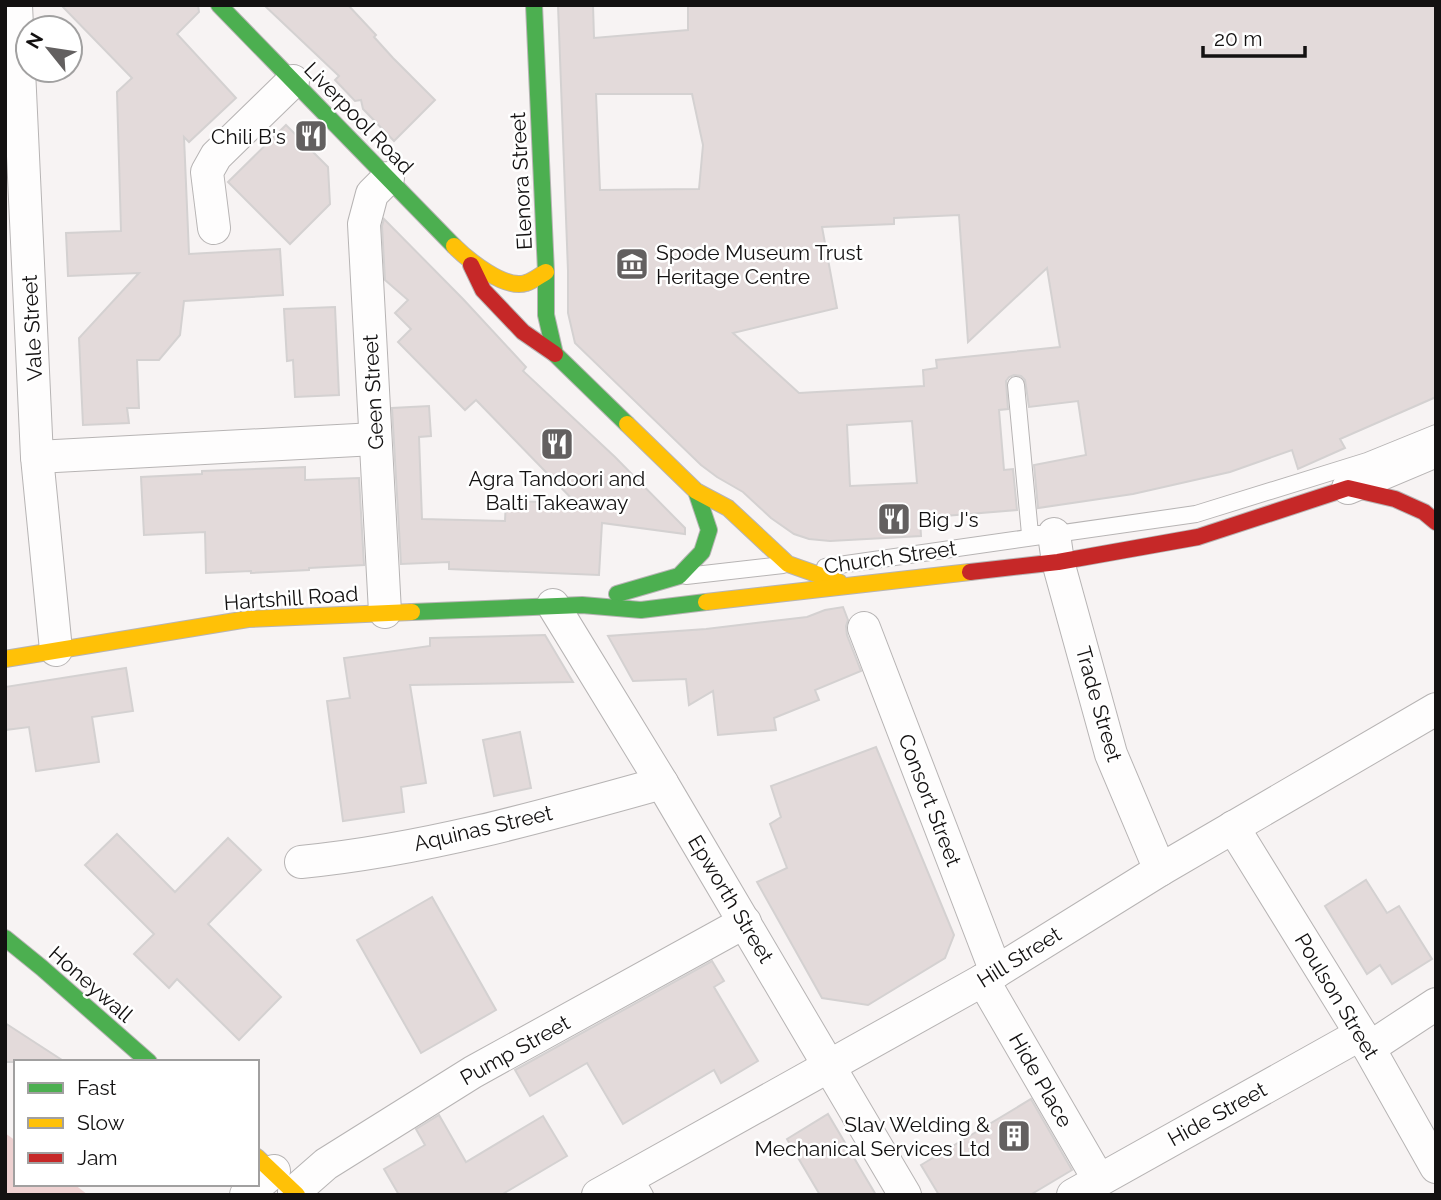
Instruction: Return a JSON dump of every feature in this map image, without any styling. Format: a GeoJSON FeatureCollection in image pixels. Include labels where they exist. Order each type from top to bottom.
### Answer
{"type":"FeatureCollection","features":[{"type":"Feature","properties":{"kind":"main road","name":"Liverpool Road"},"geometry":{"type":"LineString","coordinates":[[219,5],[468,260],[506,282],[525,284],[547,272]]}},
{"type":"Feature","properties":{"kind":"main road","name":"Elenora Street"},"geometry":{"type":"LineString","coordinates":[[534,5],[547,272],[546,314],[555,354]]}},
{"type":"Feature","properties":{"kind":"main road","name":"Liverpool Road"},"geometry":{"type":"LineString","coordinates":[[468,260],[483,290],[523,332],[555,354],[696,491],[728,508],[788,565]]}},
{"type":"Feature","properties":{"kind":"main road","name":"Church Street"},"geometry":{"type":"LineString","coordinates":[[788,565],[846,584],[1056,548],[1198,537],[1349,488]]}},
{"type":"Feature","properties":{"kind":"main road"},"geometry":{"type":"LineString","coordinates":[[1349,488],[1395,499],[1424,512],[1436,522]]}},
{"type":"Feature","properties":{"kind":"main road","name":"Liverpool Road"},"geometry":{"type":"LineString","coordinates":[[679,576],[702,552],[709,530],[696,491]]}},
{"type":"Feature","properties":{"kind":"main road","name":"Hartshill Road"},"geometry":{"type":"LineString","coordinates":[[568,605],[679,576]]}},
{"type":"Feature","properties":{"kind":"main road","name":"Hartshill Road"},"geometry":{"type":"LineString","coordinates":[[5,659],[248,619],[568,605],[641,610],[846,584]]}},
{"type":"Feature","properties":{"kind":"main road","name":"Honeywall"},"geometry":{"type":"LineString","coordinates":[[5,938],[147,1060]]}},
{"type":"Feature","properties":{"kind":"street","name":"Vale Street"},"geometry":{"type":"LineString","coordinates":[[16,5],[37,457],[57,650]]}},
{"type":"Feature","properties":{"kind":"street"},"geometry":{"type":"LineString","coordinates":[[214,228],[207,173],[216,156],[293,81]]}},
{"type":"Feature","properties":{"kind":"street","name":"Geen Street"},"geometry":{"type":"LineString","coordinates":[[385,612],[364,224],[372,194],[388,178]]}},
{"type":"Feature","properties":{"kind":"street"},"geometry":{"type":"LineString","coordinates":[[37,457],[375,439]]}},
{"type":"Feature","properties":{"kind":"street","name":"Church Street"},"geometry":{"type":"LineString","coordinates":[[1349,488],[1436,451]]}},
{"type":"Feature","properties":{"kind":"street","name":"Trade Street"},"geometry":{"type":"LineString","coordinates":[[1056,548],[1111,754],[1160,870]]}},
{"type":"Feature","properties":{"kind":"street","name":"Epworth Street"},"geometry":{"type":"LineString","coordinates":[[568,605],[662,783],[905,1195]]}},
{"type":"Feature","properties":{"kind":"street","name":"Consort Street"},"geometry":{"type":"LineString","coordinates":[[864,628],[990,976]]}},
{"type":"Feature","properties":{"kind":"street","name":"Hill Street"},"geometry":{"type":"LineString","coordinates":[[598,1195],[639,1184],[829,1066],[990,976],[1160,870],[1436,709]]}},
{"type":"Feature","properties":{"kind":"street","name":"Aquinas Street"},"geometry":{"type":"LineString","coordinates":[[301,862],[334,859],[464,836],[662,783]]}},
{"type":"Feature","properties":{"kind":"street","name":"Poulson Street"},"geometry":{"type":"LineString","coordinates":[[1233,827],[1366,1041],[1436,1167]]}},
{"type":"Feature","properties":{"kind":"street","name":"Pump Street"},"geometry":{"type":"LineString","coordinates":[[246,1195],[280,1179],[326,1164],[473,1072],[745,922]]}},
{"type":"Feature","properties":{"kind":"street","name":"Hide Place"},"geometry":{"type":"LineString","coordinates":[[990,976],[1086,1187]]}},
{"type":"Feature","properties":{"kind":"street","name":"Hide Street"},"geometry":{"type":"LineString","coordinates":[[1086,1187],[1436,1004]]}},
{"type":"Feature","properties":{"kind":"lane"},"geometry":{"type":"LineString","coordinates":[[1016,385],[1030,534],[1056,548]]}},
{"type":"Feature","properties":{"kind":"lane","name":"Church Street"},"geometry":{"type":"LineString","coordinates":[[788,565],[816,568],[1056,548],[1196,514],[1367,461],[1436,433]]}},
{"type":"Feature","properties":{"kind":"lane"},"geometry":{"type":"LineString","coordinates":[[679,576],[788,565]]}},
{"type":"Feature","properties":{"kind":"shaded area"},"geometry":{"type":"Polygon","coordinates":[[[5,1133],[14,1140],[14,1186],[77,1186],[88,1195],[5,1195],[5,1133]]]}},
{"type":"Feature","properties":{"kind":"building"},"geometry":{"type":"Polygon","coordinates":[[[61,5],[198,5],[199,12],[177,34],[236,98],[189,142],[184,137],[189,254],[280,249],[283,295],[184,301],[180,335],[159,360],[137,360],[139,408],[127,408],[129,423],[83,425],[79,338],[139,273],[68,276],[66,233],[121,231],[117,92],[132,78],[84,29],[84,14],[70,14],[61,5]]]}},
{"type":"Feature","properties":{"kind":"building"},"geometry":{"type":"Polygon","coordinates":[[[264,5],[348,5],[393,58],[435,100],[394,141],[363,109],[361,100],[355,101],[335,80],[339,76],[264,5]]]}},
{"type":"Feature","properties":{"kind":"building"},"geometry":{"type":"Polygon","coordinates":[[[558,5],[593,5],[594,38],[688,30],[688,5],[1436,5],[1436,397],[1340,439],[1345,448],[1298,469],[1292,450],[1230,472],[1133,494],[1038,508],[1034,465],[1086,455],[1078,401],[1029,407],[1025,380],[1014,375],[1006,381],[1008,409],[999,410],[1004,470],[1013,469],[1017,510],[920,518],[921,536],[830,541],[809,539],[794,534],[771,518],[743,492],[701,465],[575,343],[568,313],[558,5]],[[596,94],[600,190],[699,189],[703,145],[692,94],[596,94]],[[959,215],[894,218],[894,224],[822,227],[837,308],[733,333],[799,393],[924,386],[923,370],[937,368],[936,360],[1060,347],[1047,268],[968,342],[959,215]],[[912,421],[847,425],[850,486],[917,483],[912,421]]]}},
{"type":"Feature","properties":{"kind":"building"},"geometry":{"type":"Polygon","coordinates":[[[286,125],[328,167],[330,204],[290,244],[228,182],[286,125]]]}},
{"type":"Feature","properties":{"kind":"building"},"geometry":{"type":"Polygon","coordinates":[[[384,219],[526,367],[523,371],[615,457],[685,528],[685,534],[602,523],[599,575],[449,569],[449,562],[401,564],[392,408],[429,406],[431,436],[419,437],[422,519],[505,521],[506,501],[576,503],[476,400],[465,410],[398,342],[411,329],[395,313],[408,300],[385,280],[382,226],[384,219]]]}},
{"type":"Feature","properties":{"kind":"building"},"geometry":{"type":"Polygon","coordinates":[[[335,307],[339,395],[295,397],[293,360],[287,361],[284,309],[335,307]]]}},
{"type":"Feature","properties":{"kind":"building"},"geometry":{"type":"Polygon","coordinates":[[[305,467],[305,480],[359,478],[364,565],[251,573],[206,573],[205,532],[144,535],[141,477],[202,474],[202,471],[305,467]]]}},
{"type":"Feature","properties":{"kind":"building"},"geometry":{"type":"Polygon","coordinates":[[[843,607],[848,620],[847,635],[861,671],[815,690],[819,700],[774,718],[776,730],[718,735],[713,691],[689,705],[686,679],[633,681],[608,636],[706,629],[807,617],[843,607]]]}},
{"type":"Feature","properties":{"kind":"building"},"geometry":{"type":"Polygon","coordinates":[[[545,635],[573,682],[410,685],[426,783],[401,787],[404,812],[343,821],[327,701],[350,698],[344,658],[430,646],[430,638],[545,635]]]}},
{"type":"Feature","properties":{"kind":"building"},"geometry":{"type":"Polygon","coordinates":[[[126,668],[133,711],[92,717],[99,762],[36,771],[29,727],[5,730],[5,687],[126,668]]]}},
{"type":"Feature","properties":{"kind":"building"},"geometry":{"type":"Polygon","coordinates":[[[520,732],[531,788],[494,796],[483,740],[520,732]]]}},
{"type":"Feature","properties":{"kind":"building"},"geometry":{"type":"Polygon","coordinates":[[[876,747],[954,935],[945,958],[868,1005],[822,998],[757,882],[787,868],[770,824],[781,817],[771,786],[876,747]]]}},
{"type":"Feature","properties":{"kind":"building"},"geometry":{"type":"Polygon","coordinates":[[[117,834],[175,892],[228,838],[261,870],[208,924],[281,997],[239,1040],[177,979],[169,988],[134,954],[154,934],[85,865],[117,834]]]}},
{"type":"Feature","properties":{"kind":"building"},"geometry":{"type":"Polygon","coordinates":[[[1366,880],[1387,913],[1399,906],[1432,959],[1392,984],[1380,965],[1367,974],[1325,906],[1366,880]]]}},
{"type":"Feature","properties":{"kind":"building"},"geometry":{"type":"Polygon","coordinates":[[[432,897],[496,1010],[421,1053],[357,940],[432,897]]]}},
{"type":"Feature","properties":{"kind":"building"},"geometry":{"type":"Polygon","coordinates":[[[712,961],[724,981],[714,987],[758,1061],[721,1083],[714,1070],[623,1124],[587,1063],[530,1096],[515,1070],[712,961]]]}},
{"type":"Feature","properties":{"kind":"building"},"geometry":{"type":"Polygon","coordinates":[[[5,1023],[62,1060],[14,1060],[5,1062],[5,1023]]]}},
{"type":"Feature","properties":{"kind":"building","name":"Slav Welding & Mechanical Services Ltd"},"geometry":{"type":"Polygon","coordinates":[[[1031,1099],[1072,1170],[1030,1195],[939,1195],[921,1165],[1031,1099]]]}},
{"type":"Feature","properties":{"kind":"building"},"geometry":{"type":"Polygon","coordinates":[[[828,1114],[876,1195],[820,1195],[787,1139],[828,1114]]]}},
{"type":"Feature","properties":{"kind":"building"},"geometry":{"type":"Polygon","coordinates":[[[439,1115],[466,1162],[543,1116],[567,1156],[501,1195],[399,1195],[384,1169],[425,1145],[416,1129],[439,1115]]]}},
{"type":"Feature","properties":{"kind":"traffic: fast"},"geometry":{"type":"LineString","coordinates":[[219,5],[454,246]]}},
{"type":"Feature","properties":{"kind":"traffic: fast"},"geometry":{"type":"LineString","coordinates":[[534,5],[546,315],[555,354],[627,424]]}},
{"type":"Feature","properties":{"kind":"traffic: fast"},"geometry":{"type":"LineString","coordinates":[[617,594],[679,576],[702,552],[709,530],[696,491]]}},
{"type":"Feature","properties":{"kind":"traffic: fast"},"geometry":{"type":"LineString","coordinates":[[412,612],[582,605],[641,610],[706,602]]}},
{"type":"Feature","properties":{"kind":"traffic: fast"},"geometry":{"type":"LineString","coordinates":[[5,938],[147,1060]]}},
{"type":"Feature","properties":{"kind":"traffic: slow"},"geometry":{"type":"LineString","coordinates":[[454,246],[477,266],[508,282],[526,283],[546,272]]}},
{"type":"Feature","properties":{"kind":"traffic: slow"},"geometry":{"type":"LineString","coordinates":[[627,424],[696,491],[728,508],[788,564],[839,582]]}},
{"type":"Feature","properties":{"kind":"traffic: slow"},"geometry":{"type":"LineString","coordinates":[[706,602],[970,572]]}},
{"type":"Feature","properties":{"kind":"traffic: slow"},"geometry":{"type":"LineString","coordinates":[[5,659],[248,619],[412,612]]}},
{"type":"Feature","properties":{"kind":"traffic: slow"},"geometry":{"type":"LineString","coordinates":[[259,1159],[297,1195]]}},
{"type":"Feature","properties":{"kind":"traffic: jam"},"geometry":{"type":"LineString","coordinates":[[471,265],[483,290],[523,332],[555,354]]}},
{"type":"Feature","properties":{"kind":"traffic: jam"},"geometry":{"type":"LineString","coordinates":[[970,572],[1058,562],[1198,537],[1348,488],[1395,499],[1424,512],[1436,522]]}},
{"type":"Feature","properties":{"kind":"place","name":"Chili B's"},"geometry":{"type":"Point","coordinates":[311,136]}},
{"type":"Feature","properties":{"kind":"place","name":"Spode Museum Trust Heritage Centre"},"geometry":{"type":"Point","coordinates":[632,264]}},
{"type":"Feature","properties":{"kind":"place","name":"Agra Tandoori and Balti Takeaway"},"geometry":{"type":"Point","coordinates":[557,444]}},
{"type":"Feature","properties":{"kind":"place","name":"Big J's"},"geometry":{"type":"Point","coordinates":[894,519]}},
{"type":"Feature","properties":{"kind":"place","name":"Slav Welding & Mechanical Services Ltd"},"geometry":{"type":"Point","coordinates":[1014,1136]}}]}
